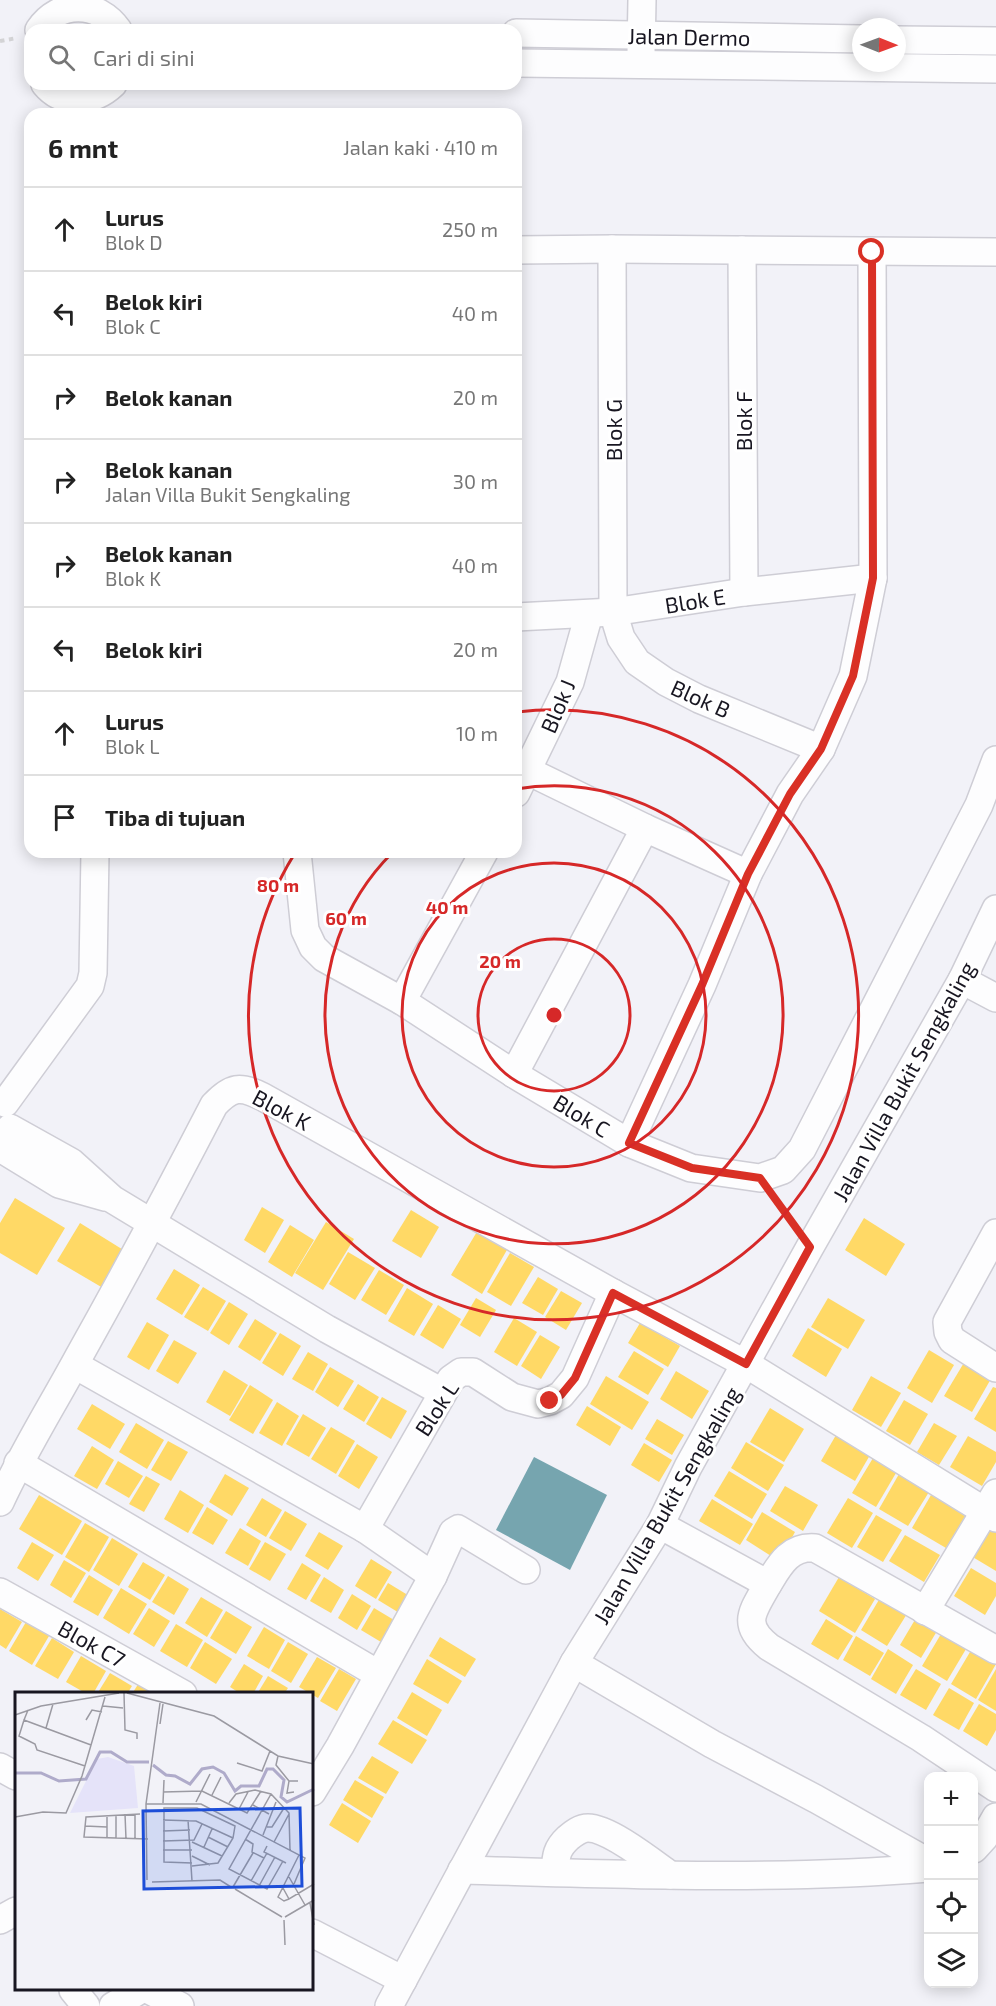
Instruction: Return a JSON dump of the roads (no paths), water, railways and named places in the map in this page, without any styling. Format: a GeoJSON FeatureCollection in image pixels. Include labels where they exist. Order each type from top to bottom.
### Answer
{"type":"FeatureCollection","features":[{"type":"Feature","properties":{"kind":"street"},"geometry":{"type":"LineString","coordinates":[[641,64],[642,0]]}},
{"type":"Feature","properties":{"kind":"street"},"geometry":{"type":"LineString","coordinates":[[43,24],[55,13],[70,8],[85,7],[99,11],[114,24]]}},
{"type":"Feature","properties":{"kind":"street","name":"Jalan Dermo"},"geometry":{"type":"LineString","coordinates":[[522,33],[852,39]]}},
{"type":"Feature","properties":{"kind":"street"},"geometry":{"type":"LineString","coordinates":[[568,62],[570,34]]}},
{"type":"Feature","properties":{"kind":"street"},"geometry":{"type":"LineString","coordinates":[[906,40],[996,41]]}},
{"type":"Feature","properties":{"kind":"street"},"geometry":{"type":"LineString","coordinates":[[522,63],[996,69]]}},
{"type":"Feature","properties":{"kind":"street"},"geometry":{"type":"LineString","coordinates":[[52,90],[60,96],[89,106],[106,90]]}},
{"type":"Feature","properties":{"kind":"street","name":"Blok G"},"geometry":{"type":"LineString","coordinates":[[601,613],[612,249]]}},
{"type":"Feature","properties":{"kind":"street"},"geometry":{"type":"LineString","coordinates":[[522,250],[996,252]]}},
{"type":"Feature","properties":{"kind":"street","name":"Blok F"},"geometry":{"type":"LineString","coordinates":[[742,250],[744,592]]}},
{"type":"Feature","properties":{"kind":"street"},"geometry":{"type":"LineString","coordinates":[[629,1143],[702,985],[748,874],[790,794],[821,749],[853,676],[873,578],[872,252]]}},
{"type":"Feature","properties":{"kind":"street","name":"Blok E"},"geometry":{"type":"LineString","coordinates":[[522,617],[601,613],[744,592],[873,578]]}},
{"type":"Feature","properties":{"kind":"street","name":"Blok B"},"geometry":{"type":"LineString","coordinates":[[601,613],[638,662],[666,682],[699,699],[821,749]]}},
{"type":"Feature","properties":{"kind":"street","name":"Blok J"},"geometry":{"type":"LineString","coordinates":[[522,782],[601,613]]}},
{"type":"Feature","properties":{"kind":"street","name":"Blok C"},"geometry":{"type":"LineString","coordinates":[[298,858],[305,930],[313,947],[324,958],[402,1001],[514,1074],[629,1143],[692,1168],[760,1178],[783,1170],[802,1149],[979,805],[996,760]]}},
{"type":"Feature","properties":{"kind":"street"},"geometry":{"type":"LineString","coordinates":[[522,782],[645,828],[748,874]]}},
{"type":"Feature","properties":{"kind":"street"},"geometry":{"type":"LineString","coordinates":[[514,1074],[645,828]]}},
{"type":"Feature","properties":{"kind":"street"},"geometry":{"type":"LineString","coordinates":[[95,858],[93,973],[90,986],[3,1125],[71,1162],[112,1199],[327,1329],[442,1392]]}},
{"type":"Feature","properties":{"kind":"street"},"geometry":{"type":"LineString","coordinates":[[402,1001],[481,858]]}},
{"type":"Feature","properties":{"kind":"street","name":"Jalan Villa Bukit Sengkaling"},"geometry":{"type":"LineString","coordinates":[[389,2006],[574,1663],[660,1525],[688,1467],[962,980],[996,909]]}},
{"type":"Feature","properties":{"kind":"street"},"geometry":{"type":"LineString","coordinates":[[962,980],[996,998]]}},
{"type":"Feature","properties":{"kind":"street","name":"Blok K"},"geometry":{"type":"LineString","coordinates":[[0,1502],[18,1463],[153,1223],[214,1105],[234,1089],[249,1090],[613,1293],[746,1364],[992,1508]]}},
{"type":"Feature","properties":{"kind":"street"},"geometry":{"type":"LineString","coordinates":[[996,1233],[947,1322],[952,1340],[996,1368]]}},
{"type":"Feature","properties":{"kind":"street","name":"Blok L"},"geometry":{"type":"LineString","coordinates":[[365,1528],[451,1379],[461,1372],[472,1372],[512,1397],[538,1404],[550,1401],[561,1395],[575,1378],[613,1293]]}},
{"type":"Feature","properties":{"kind":"street"},"geometry":{"type":"LineString","coordinates":[[75,1365],[365,1528],[433,1576]]}},
{"type":"Feature","properties":{"kind":"street"},"geometry":{"type":"LineString","coordinates":[[18,1463],[378,1674]]}},
{"type":"Feature","properties":{"kind":"street"},"geometry":{"type":"LineString","coordinates":[[925,1611],[992,1508]]}},
{"type":"Feature","properties":{"kind":"street"},"geometry":{"type":"LineString","coordinates":[[660,1525],[768,1584]]}},
{"type":"Feature","properties":{"kind":"street"},"geometry":{"type":"LineString","coordinates":[[316,1776],[340,1746],[433,1576],[453,1532],[458,1529],[526,1570]]}},
{"type":"Feature","properties":{"kind":"street"},"geometry":{"type":"LineString","coordinates":[[996,1650],[814,1548],[802,1548],[791,1553],[782,1562],[751,1613],[753,1627],[758,1638],[770,1647],[921,1738],[996,1788]]}},
{"type":"Feature","properties":{"kind":"street","name":"Blok C7"},"geometry":{"type":"LineString","coordinates":[[0,1592],[179,1692]]}},
{"type":"Feature","properties":{"kind":"street"},"geometry":{"type":"LineString","coordinates":[[574,1663],[712,1744],[816,1798],[924,1860]]}},
{"type":"Feature","properties":{"kind":"street"},"geometry":{"type":"LineString","coordinates":[[0,1767],[15,1775]]}},
{"type":"Feature","properties":{"kind":"street"},"geometry":{"type":"LineString","coordinates":[[978,1845],[996,1816]]}},
{"type":"Feature","properties":{"kind":"street"},"geometry":{"type":"LineString","coordinates":[[555,1872],[556,1853],[575,1831],[588,1828],[601,1830],[622,1842],[670,1875]]}},
{"type":"Feature","properties":{"kind":"street"},"geometry":{"type":"LineString","coordinates":[[462,1870],[756,1875],[924,1868]]}},
{"type":"Feature","properties":{"kind":"street"},"geometry":{"type":"LineString","coordinates":[[314,1934],[403,1980]]}},
{"type":"Feature","properties":{"kind":"street"},"geometry":{"type":"LineString","coordinates":[[75,1991],[86,2006]]}},
{"type":"Feature","properties":{"kind":"street"},"geometry":{"type":"LineString","coordinates":[[113,2006],[137,1991]]}},
{"type":"Feature","properties":{"kind":"street"},"geometry":{"type":"LineString","coordinates":[[153,1991],[180,2006]]}}]}
